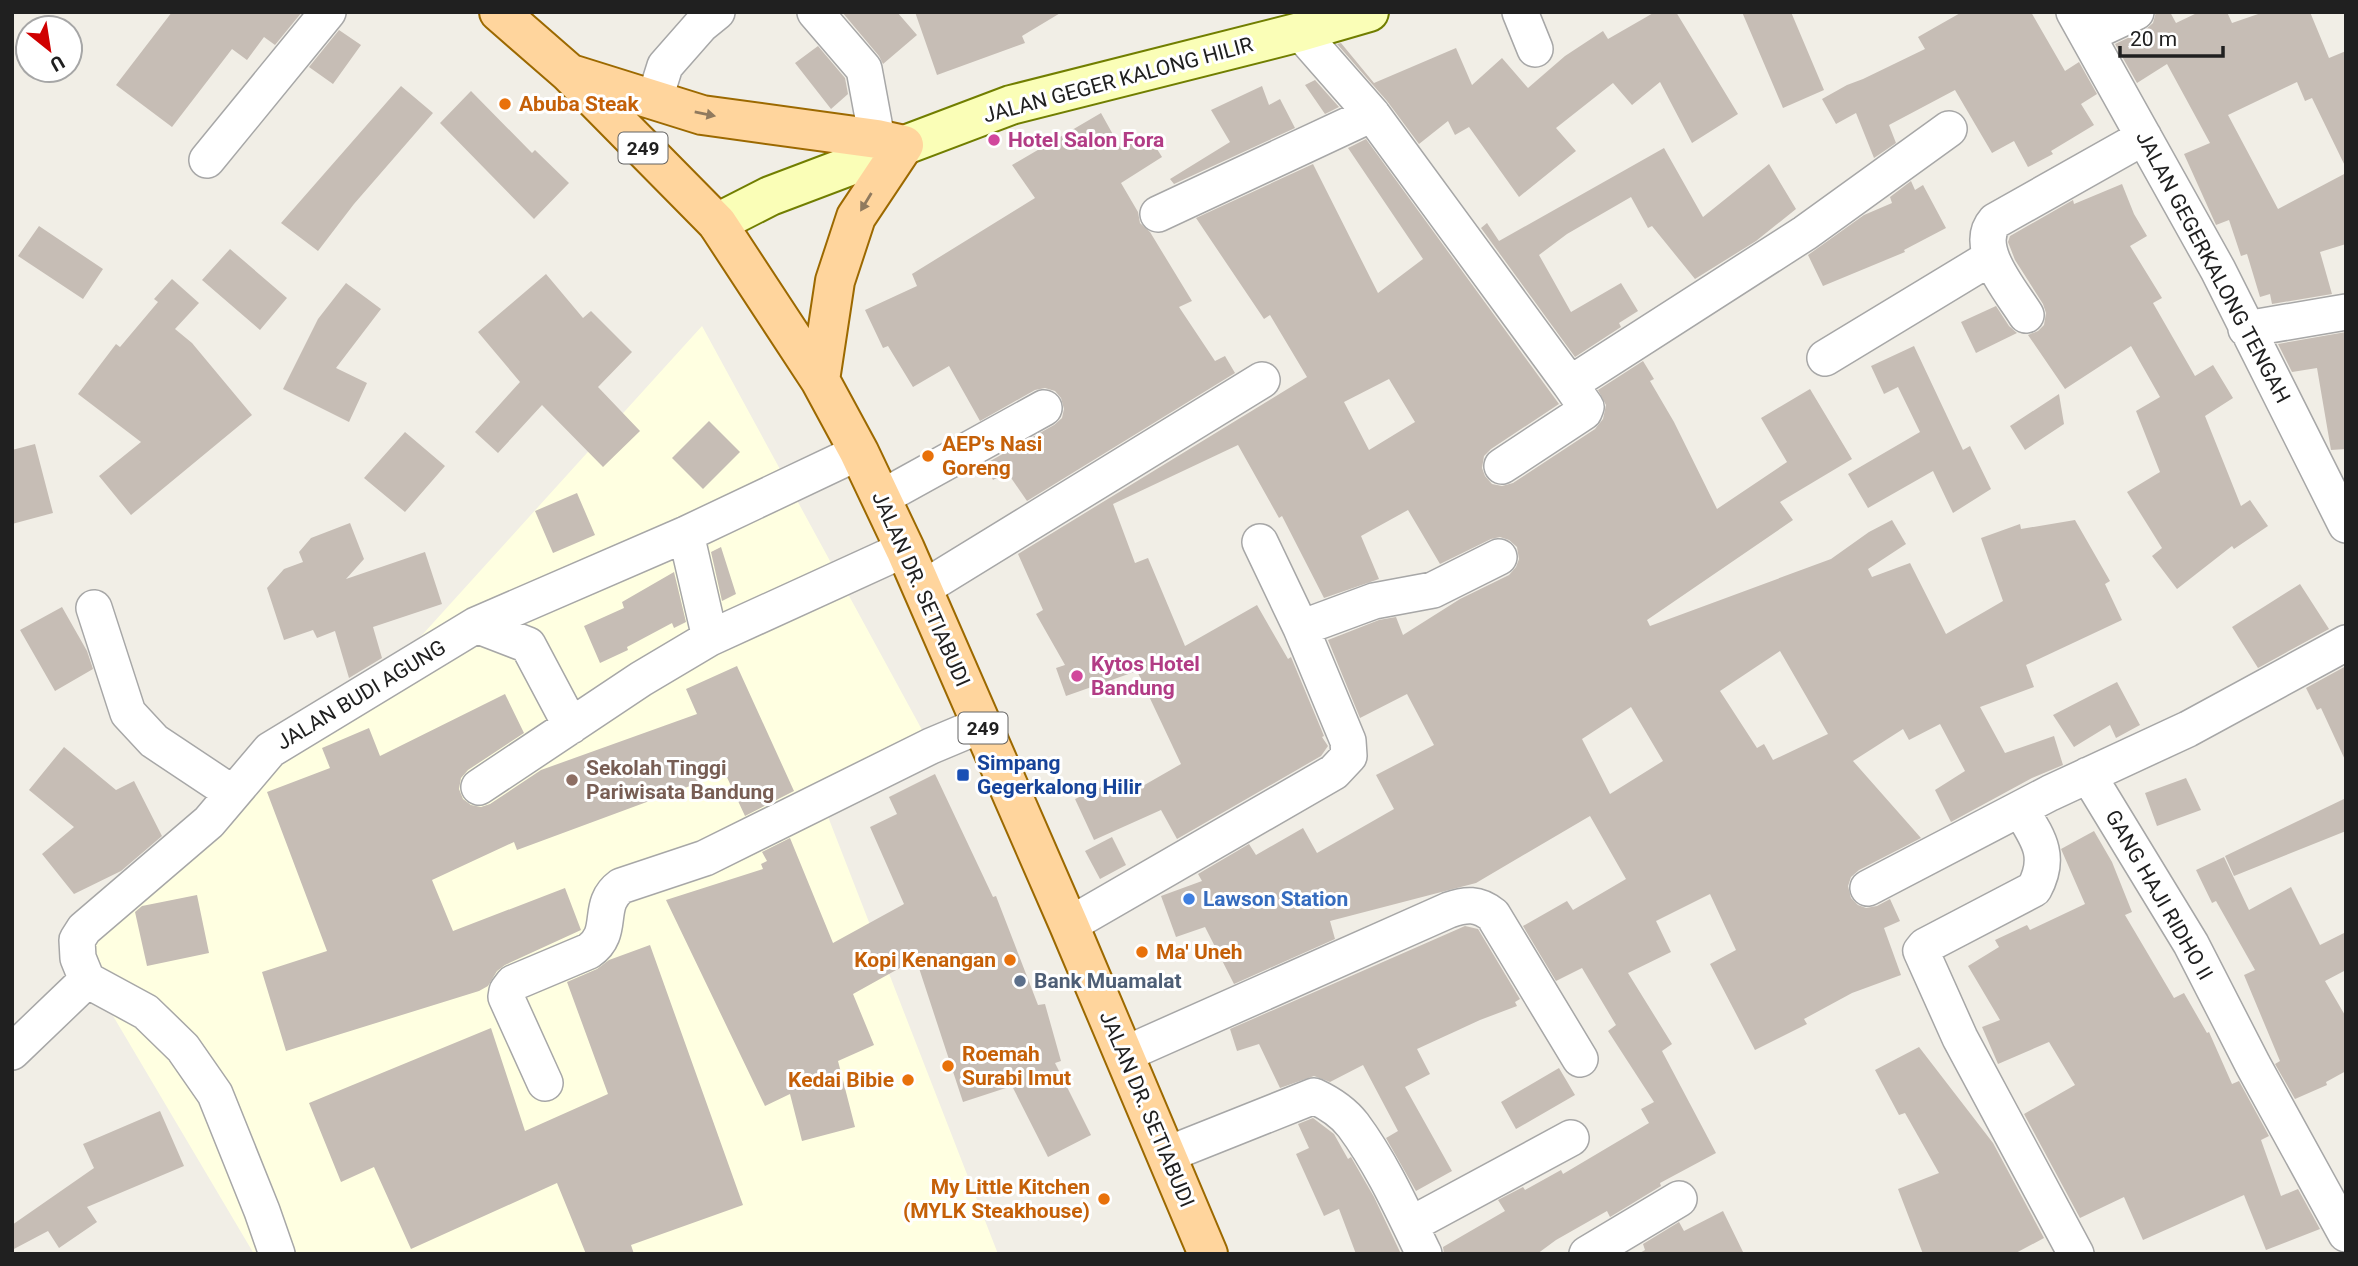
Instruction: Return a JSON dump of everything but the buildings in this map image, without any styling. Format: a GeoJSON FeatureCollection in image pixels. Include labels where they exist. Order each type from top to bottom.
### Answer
{"type":"FeatureCollection","features":[{"type":"Feature","properties":{"kind":"main road","name":"JALAN DR. SETIABUDI"},"geometry":{"type":"LineString","coordinates":[[499,12],[569,73],[717,223],[820,380],[859,452],[905,549],[1069,925],[1208,1254]]}},
{"type":"Feature","properties":{"kind":"main road","name":"JALAN GEGER KALONG HILIR"},"geometry":{"type":"LineString","coordinates":[[717,223],[890,142],[1011,105],[1300,32],[1368,12]]}},
{"type":"Feature","properties":{"kind":"main road"},"geometry":{"type":"LineString","coordinates":[[569,73],[702,115],[890,142],[856,217],[835,281],[820,380]]}},
{"type":"Feature","properties":{"kind":"street"},"geometry":{"type":"LineString","coordinates":[[207,160],[328,12]]}},
{"type":"Feature","properties":{"kind":"street"},"geometry":{"type":"LineString","coordinates":[[654,101],[665,66],[701,25],[717,12]]}},
{"type":"Feature","properties":{"kind":"street"},"geometry":{"type":"LineString","coordinates":[[815,12],[864,69],[890,142]]}},
{"type":"Feature","properties":{"kind":"street"},"geometry":{"type":"LineString","coordinates":[[1520,12],[1535,49]]}},
{"type":"Feature","properties":{"kind":"street"},"geometry":{"type":"LineString","coordinates":[[2080,24],[2136,12]]}},
{"type":"Feature","properties":{"kind":"street","name":"JALAN GEGERKALONG TENGAH"},"geometry":{"type":"LineString","coordinates":[[2080,24],[2218,270],[2346,525]]}},
{"type":"Feature","properties":{"kind":"street"},"geometry":{"type":"LineString","coordinates":[[1300,32],[1371,114],[1586,407],[1584,411],[1502,466]]}},
{"type":"Feature","properties":{"kind":"street"},"geometry":{"type":"LineString","coordinates":[[1158,214],[1371,114]]}},
{"type":"Feature","properties":{"kind":"street"},"geometry":{"type":"LineString","coordinates":[[1570,384],[1805,233],[1949,130]]}},
{"type":"Feature","properties":{"kind":"street"},"geometry":{"type":"LineString","coordinates":[[2026,316],[1990,258],[1987,237],[1990,226],[2144,137]]}},
{"type":"Feature","properties":{"kind":"street"},"geometry":{"type":"LineString","coordinates":[[1825,358],[1990,258]]}},
{"type":"Feature","properties":{"kind":"street"},"geometry":{"type":"LineString","coordinates":[[2246,329],[2346,312]]}},
{"type":"Feature","properties":{"kind":"street"},"geometry":{"type":"LineString","coordinates":[[922,589],[1262,380]]}},
{"type":"Feature","properties":{"kind":"street"},"geometry":{"type":"LineString","coordinates":[[881,498],[1044,408]]}},
{"type":"Feature","properties":{"kind":"street","name":"JALAN BUDI AGUNG"},"geometry":{"type":"LineString","coordinates":[[88,980],[78,958],[77,940],[84,929],[209,822],[270,750],[476,625],[686,534],[859,452]]}},
{"type":"Feature","properties":{"kind":"street"},"geometry":{"type":"LineString","coordinates":[[686,534],[710,638]]}},
{"type":"Feature","properties":{"kind":"street"},"geometry":{"type":"LineString","coordinates":[[1069,925],[1342,766],[1350,753],[1348,741],[1301,628],[1261,542]]}},
{"type":"Feature","properties":{"kind":"street"},"geometry":{"type":"LineString","coordinates":[[479,788],[641,679],[710,638],[905,549]]}},
{"type":"Feature","properties":{"kind":"street"},"geometry":{"type":"LineString","coordinates":[[1301,628],[1374,601],[1433,590],[1499,557]]}},
{"type":"Feature","properties":{"kind":"street"},"geometry":{"type":"LineString","coordinates":[[94,608],[128,713],[155,741],[232,793]]}},
{"type":"Feature","properties":{"kind":"street"},"geometry":{"type":"LineString","coordinates":[[476,625],[528,645],[571,726]]}},
{"type":"Feature","properties":{"kind":"street"},"geometry":{"type":"LineString","coordinates":[[1868,888],[2088,775],[2188,729],[2346,643]]}},
{"type":"Feature","properties":{"kind":"street"},"geometry":{"type":"LineString","coordinates":[[545,1083],[506,998],[507,990],[513,984],[589,951],[598,944],[603,934],[611,892],[621,886],[705,858],[931,746],[982,724]]}},
{"type":"Feature","properties":{"kind":"street","name":"GANG HAJI RIDHO II"},"geometry":{"type":"LineString","coordinates":[[2088,775],[2190,944],[2346,1234]]}},
{"type":"Feature","properties":{"kind":"street"},"geometry":{"type":"LineString","coordinates":[[2020,809],[2043,853],[2039,879],[2034,889],[1924,946],[1921,951],[1960,1038],[2076,1254]]}},
{"type":"Feature","properties":{"kind":"street"},"geometry":{"type":"LineString","coordinates":[[1124,1055],[1449,909],[1475,905],[1493,915],[1580,1059]]}},
{"type":"Feature","properties":{"kind":"street"},"geometry":{"type":"LineString","coordinates":[[12,1052],[88,980],[146,1012],[183,1048],[215,1094],[277,1254]]}},
{"type":"Feature","properties":{"kind":"street"},"geometry":{"type":"LineString","coordinates":[[1166,1155],[1314,1096],[1339,1111],[1353,1124],[1417,1240],[1571,1138]]}},
{"type":"Feature","properties":{"kind":"street"},"geometry":{"type":"LineString","coordinates":[[1587,1254],[1679,1199]]}},
{"type":"Feature","properties":{"kind":"shaded area","name":"Sekolah Tinggi Pariwisata Bandung"},"geometry":{"type":"Polygon","coordinates":[[[702,326],[933,750],[825,809],[998,1254],[254,1254],[77,955],[423,634],[702,326]]]}},
{"type":"Feature","properties":{"kind":"place","name":"Abuba Steak"},"geometry":{"type":"Point","coordinates":[505,104]}},
{"type":"Feature","properties":{"kind":"place","name":"Hotel Salon Fora"},"geometry":{"type":"Point","coordinates":[994,140]}},
{"type":"Feature","properties":{"kind":"place","name":"AEP's Nasi Goreng"},"geometry":{"type":"Point","coordinates":[928,456]}},
{"type":"Feature","properties":{"kind":"place","name":"Kytos Hotel Bandung"},"geometry":{"type":"Point","coordinates":[1077,676]}},
{"type":"Feature","properties":{"kind":"place","name":"Simpang Gegerkalong Hilir"},"geometry":{"type":"Point","coordinates":[963,775]}},
{"type":"Feature","properties":{"kind":"place","name":"Sekolah Tinggi Pariwisata Bandung"},"geometry":{"type":"Point","coordinates":[572,780]}},
{"type":"Feature","properties":{"kind":"place","name":"Lawson Station"},"geometry":{"type":"Point","coordinates":[1189,899]}},
{"type":"Feature","properties":{"kind":"place","name":"Ma' Uneh"},"geometry":{"type":"Point","coordinates":[1142,952]}},
{"type":"Feature","properties":{"kind":"place","name":"Kopi Kenangan"},"geometry":{"type":"Point","coordinates":[1010,960]}},
{"type":"Feature","properties":{"kind":"place","name":"Bank Muamalat"},"geometry":{"type":"Point","coordinates":[1020,981]}},
{"type":"Feature","properties":{"kind":"place","name":"Roemah Surabi Imut"},"geometry":{"type":"Point","coordinates":[948,1066]}},
{"type":"Feature","properties":{"kind":"place","name":"Kedai Bibie"},"geometry":{"type":"Point","coordinates":[908,1080]}},
{"type":"Feature","properties":{"kind":"place","name":"My Little Kitchen (MYLK Steakhouse)"},"geometry":{"type":"Point","coordinates":[1104,1199]}}]}
